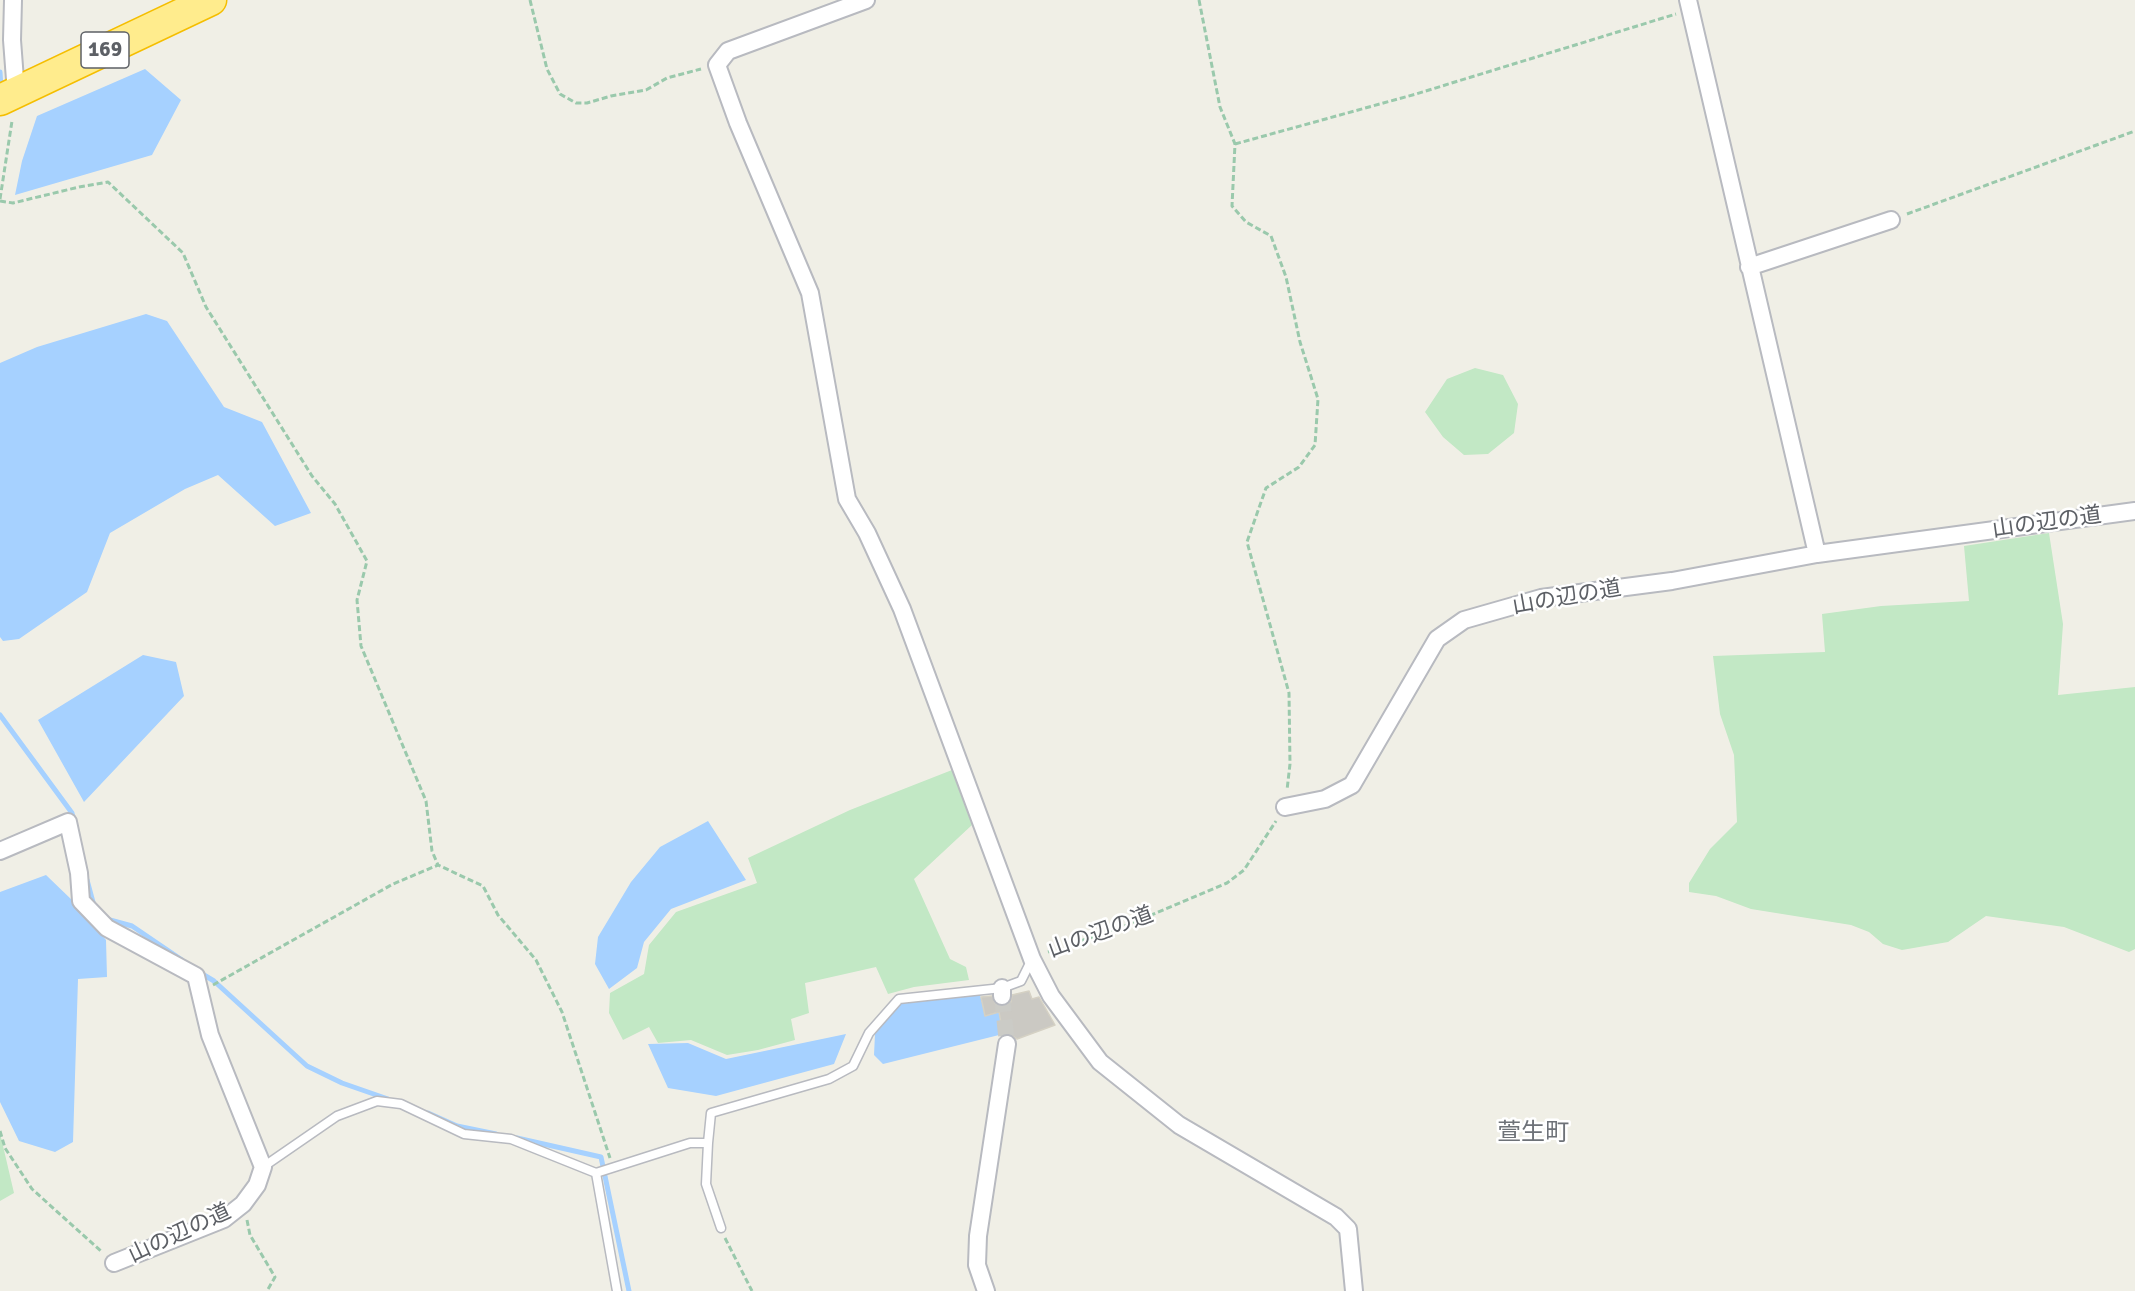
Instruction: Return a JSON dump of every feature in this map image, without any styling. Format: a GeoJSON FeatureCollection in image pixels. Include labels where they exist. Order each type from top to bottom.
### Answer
{"type":"FeatureCollection","features":[{"type":"Feature","properties":{"kind":"highway","name":"169"},"geometry":{"type":"LineString","coordinates":[[8,96],[211,0]]}},
{"type":"Feature","properties":{"kind":"street"},"geometry":{"type":"LineString","coordinates":[[8,96],[13,0]]}},
{"type":"Feature","properties":{"kind":"street"},"geometry":{"type":"LineString","coordinates":[[866,0],[728,51],[717,64],[738,123],[810,293],[847,499],[867,533],[902,609],[1032,959],[1051,996],[1100,1062],[1179,1125],[1321,1206],[1342,1223],[1347,1229],[1354,1291]]}},
{"type":"Feature","properties":{"kind":"street"},"geometry":{"type":"LineString","coordinates":[[1690,5],[1817,554]]}},
{"type":"Feature","properties":{"kind":"street"},"geometry":{"type":"LineString","coordinates":[[1749,267],[1891,220]]}},
{"type":"Feature","properties":{"kind":"street","name":"山の辺の道"},"geometry":{"type":"LineString","coordinates":[[1285,807],[1325,799],[1352,785],[1437,639],[1464,620],[1541,598],[1672,581],[1817,554],[2135,511]]}},
{"type":"Feature","properties":{"kind":"street"},"geometry":{"type":"LineString","coordinates":[[0,851],[68,822],[79,873],[81,901],[107,928],[150,949],[196,976],[210,1035],[263,1167]]}},
{"type":"Feature","properties":{"kind":"street"},"geometry":{"type":"LineString","coordinates":[[986,1291],[977,1265],[978,1236],[1007,1044]]}},
{"type":"Feature","properties":{"kind":"street","name":"山の辺の道"},"geometry":{"type":"LineString","coordinates":[[114,1263],[224,1219],[243,1204],[257,1185],[263,1167]]}},
{"type":"Feature","properties":{"kind":"lane","name":"山の辺の道"},"geometry":{"type":"LineString","coordinates":[[708,1143],[711,1113],[829,1079],[853,1066],[869,1033],[899,999],[1002,992],[1021,981],[1032,959]]}},
{"type":"Feature","properties":{"kind":"lane"},"geometry":{"type":"LineString","coordinates":[[263,1167],[338,1116],[376,1101],[401,1104],[464,1134],[511,1139],[596,1173],[690,1143],[708,1143],[706,1184],[721,1228]]}},
{"type":"Feature","properties":{"kind":"lane"},"geometry":{"type":"LineString","coordinates":[[596,1173],[618,1291]]}},
{"type":"Feature","properties":{"kind":"path"},"geometry":{"type":"LineString","coordinates":[[530,0],[548,69],[560,94],[576,103],[587,103],[646,90],[667,78],[717,64]]}},
{"type":"Feature","properties":{"kind":"path"},"geometry":{"type":"LineString","coordinates":[[1199,0],[1220,106],[1234,144],[1232,206],[1246,222],[1271,236],[1286,277],[1300,342],[1318,399],[1315,445],[1299,466],[1266,488],[1247,542],[1289,693],[1290,764],[1285,807]]}},
{"type":"Feature","properties":{"kind":"path"},"geometry":{"type":"LineString","coordinates":[[1234,144],[1416,94],[1690,5]]}},
{"type":"Feature","properties":{"kind":"path"},"geometry":{"type":"LineString","coordinates":[[8,96],[0,200],[13,203],[108,182],[183,253],[206,307],[312,476],[335,504],[367,561],[357,600],[361,646],[426,801],[432,851],[438,865],[483,886],[498,915],[536,960],[562,1012],[614,1168]]}},
{"type":"Feature","properties":{"kind":"path"},"geometry":{"type":"LineString","coordinates":[[1891,220],[2135,130]]}},
{"type":"Feature","properties":{"kind":"path","name":"山の辺の道"},"geometry":{"type":"LineString","coordinates":[[1032,959],[1083,938],[1130,924],[1227,883],[1244,870],[1285,807]]}},
{"type":"Feature","properties":{"kind":"path"},"geometry":{"type":"LineString","coordinates":[[200,991],[246,968],[393,884],[438,865]]}},
{"type":"Feature","properties":{"kind":"path","name":"山の辺の道"},"geometry":{"type":"LineString","coordinates":[[0,1131],[5,1148],[32,1189],[114,1263]]}},
{"type":"Feature","properties":{"kind":"path"},"geometry":{"type":"LineString","coordinates":[[243,1204],[250,1235],[275,1277],[267,1291]]}},
{"type":"Feature","properties":{"kind":"path"},"geometry":{"type":"LineString","coordinates":[[721,1228],[752,1291]]}},
{"type":"Feature","properties":{"kind":"green space"},"geometry":{"type":"Polygon","coordinates":[[[1475,368],[1503,375],[1518,404],[1514,433],[1488,454],[1464,455],[1443,437],[1425,412],[1447,379],[1475,368]]]}},
{"type":"Feature","properties":{"kind":"green space"},"geometry":{"type":"Polygon","coordinates":[[[2049,533],[2063,624],[2058,695],[2135,687],[2135,949],[2129,952],[2064,927],[1986,916],[1948,942],[1902,950],[1883,944],[1869,932],[1851,925],[1751,909],[1716,896],[1689,892],[1689,883],[1710,849],[1737,822],[1734,755],[1720,714],[1713,656],[1825,652],[1822,614],[1881,606],[1969,601],[1964,546],[2049,533]]]}},
{"type":"Feature","properties":{"kind":"green space"},"geometry":{"type":"Polygon","coordinates":[[[952,770],[972,825],[914,879],[950,959],[966,967],[969,980],[914,987],[888,994],[876,967],[805,983],[809,1013],[791,1019],[795,1040],[758,1050],[727,1055],[691,1040],[658,1043],[649,1027],[623,1040],[609,1013],[610,993],[644,974],[649,945],[676,912],[757,883],[748,858],[850,810],[952,770]]]}},
{"type":"Feature","properties":{"kind":"green space"},"geometry":{"type":"Polygon","coordinates":[[[0,1133],[14,1193],[0,1201],[0,1133]]]}},
{"type":"Feature","properties":{"kind":"water"},"geometry":{"type":"Polygon","coordinates":[[[145,69],[181,100],[152,155],[15,195],[22,161],[37,116],[145,69]]]}},
{"type":"Feature","properties":{"kind":"water"},"geometry":{"type":"Polygon","coordinates":[[[146,314],[167,321],[224,407],[262,422],[311,513],[275,526],[218,475],[185,489],[110,533],[87,592],[19,639],[3,641],[0,637],[0,363],[37,347],[146,314]]]}},
{"type":"Feature","properties":{"kind":"water"},"geometry":{"type":"Polygon","coordinates":[[[143,655],[176,662],[184,696],[84,802],[38,720],[143,655]]]}},
{"type":"Feature","properties":{"kind":"water"},"geometry":{"type":"Polygon","coordinates":[[[708,821],[746,880],[671,909],[644,942],[637,968],[609,989],[595,964],[598,937],[631,882],[660,847],[708,821]]]}},
{"type":"Feature","properties":{"kind":"water"},"geometry":{"type":"Polygon","coordinates":[[[46,875],[73,901],[106,940],[107,977],[78,979],[73,1142],[55,1152],[19,1141],[0,1102],[0,892],[46,875]]]}},
{"type":"Feature","properties":{"kind":"water"},"geometry":{"type":"Polygon","coordinates":[[[980,995],[985,1015],[999,1012],[1003,1034],[883,1064],[874,1055],[875,1034],[901,1003],[980,995]]]}},
{"type":"Feature","properties":{"kind":"water"},"geometry":{"type":"Polygon","coordinates":[[[846,1034],[834,1064],[716,1096],[668,1088],[648,1044],[688,1043],[726,1059],[846,1034]]]}},
{"type":"Feature","properties":{"kind":"building"},"geometry":{"type":"Polygon","coordinates":[[[1029,991],[1032,999],[1039,997],[1055,1025],[1017,1039],[1009,1034],[1003,1034],[999,1012],[985,1016],[981,997],[992,996],[996,1005],[1003,1006],[1011,1002],[1012,995],[1029,991]]]}},
{"type":"Feature","properties":{"kind":"waterway"},"geometry":{"type":"LineString","coordinates":[[0,72],[1,89]]}},
{"type":"Feature","properties":{"kind":"waterway"},"geometry":{"type":"LineString","coordinates":[[0,715],[72,813],[74,822]]}},
{"type":"Feature","properties":{"kind":"waterway"},"geometry":{"type":"LineString","coordinates":[[87,880],[94,906]]}},
{"type":"Feature","properties":{"kind":"waterway"},"geometry":{"type":"LineString","coordinates":[[110,920],[132,926],[182,960]]}},
{"type":"Feature","properties":{"kind":"waterway"},"geometry":{"type":"LineString","coordinates":[[199,972],[214,981],[307,1066],[342,1083],[388,1099]]}},
{"type":"Feature","properties":{"kind":"waterway"},"geometry":{"type":"LineString","coordinates":[[428,1113],[457,1126],[496,1134]]}},
{"type":"Feature","properties":{"kind":"waterway"},"geometry":{"type":"LineString","coordinates":[[517,1138],[601,1157],[629,1291]]}},
{"type":"Feature","properties":{"kind":"tunnel"},"geometry":{"type":"LineString","coordinates":[[1002,996],[1007,1044]]}},
{"type":"Feature","properties":{"kind":"district","name":"萱生町"},"geometry":{"type":"Point","coordinates":[1533,1134]}}]}
